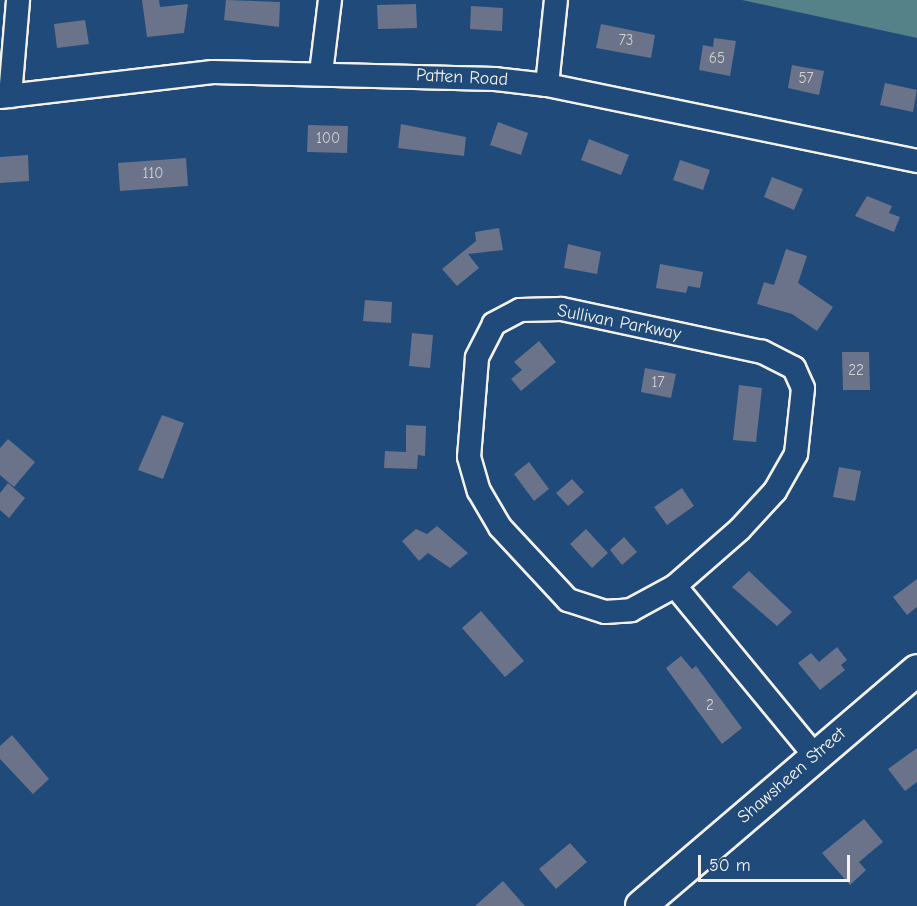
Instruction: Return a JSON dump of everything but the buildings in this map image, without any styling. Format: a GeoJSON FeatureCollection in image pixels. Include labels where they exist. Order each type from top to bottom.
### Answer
{"type":"FeatureCollection","features":[{"type":"Feature","properties":{"kind":"main road","name":"Shawsheen Street"},"geometry":{"type":"LineString","coordinates":[[641,906],[917,670]]}},
{"type":"Feature","properties":{"kind":"street"},"geometry":{"type":"LineString","coordinates":[[5,97],[18,0]]}},
{"type":"Feature","properties":{"kind":"street"},"geometry":{"type":"LineString","coordinates":[[321,73],[330,0]]}},
{"type":"Feature","properties":{"kind":"street"},"geometry":{"type":"LineString","coordinates":[[547,85],[556,0]]}},
{"type":"Feature","properties":{"kind":"street","name":"Patten Road"},"geometry":{"type":"LineString","coordinates":[[5,97],[183,74],[321,73],[547,85],[917,161]]}},
{"type":"Feature","properties":{"kind":"street","name":"Sullivan Parkway"},"geometry":{"type":"LineString","coordinates":[[561,309],[762,352],[794,368],[803,388],[796,454],[775,491],[741,529],[675,586],[631,610],[605,612],[568,600],[500,527],[478,490],[469,457],[477,358],[494,324],[520,310],[561,309]]}},
{"type":"Feature","properties":{"kind":"street"},"geometry":{"type":"LineString","coordinates":[[675,586],[815,756]]}},
{"type":"Feature","properties":{"kind":"green space"},"geometry":{"type":"Polygon","coordinates":[[[742,0],[917,0],[917,38],[742,0]]]}}]}
